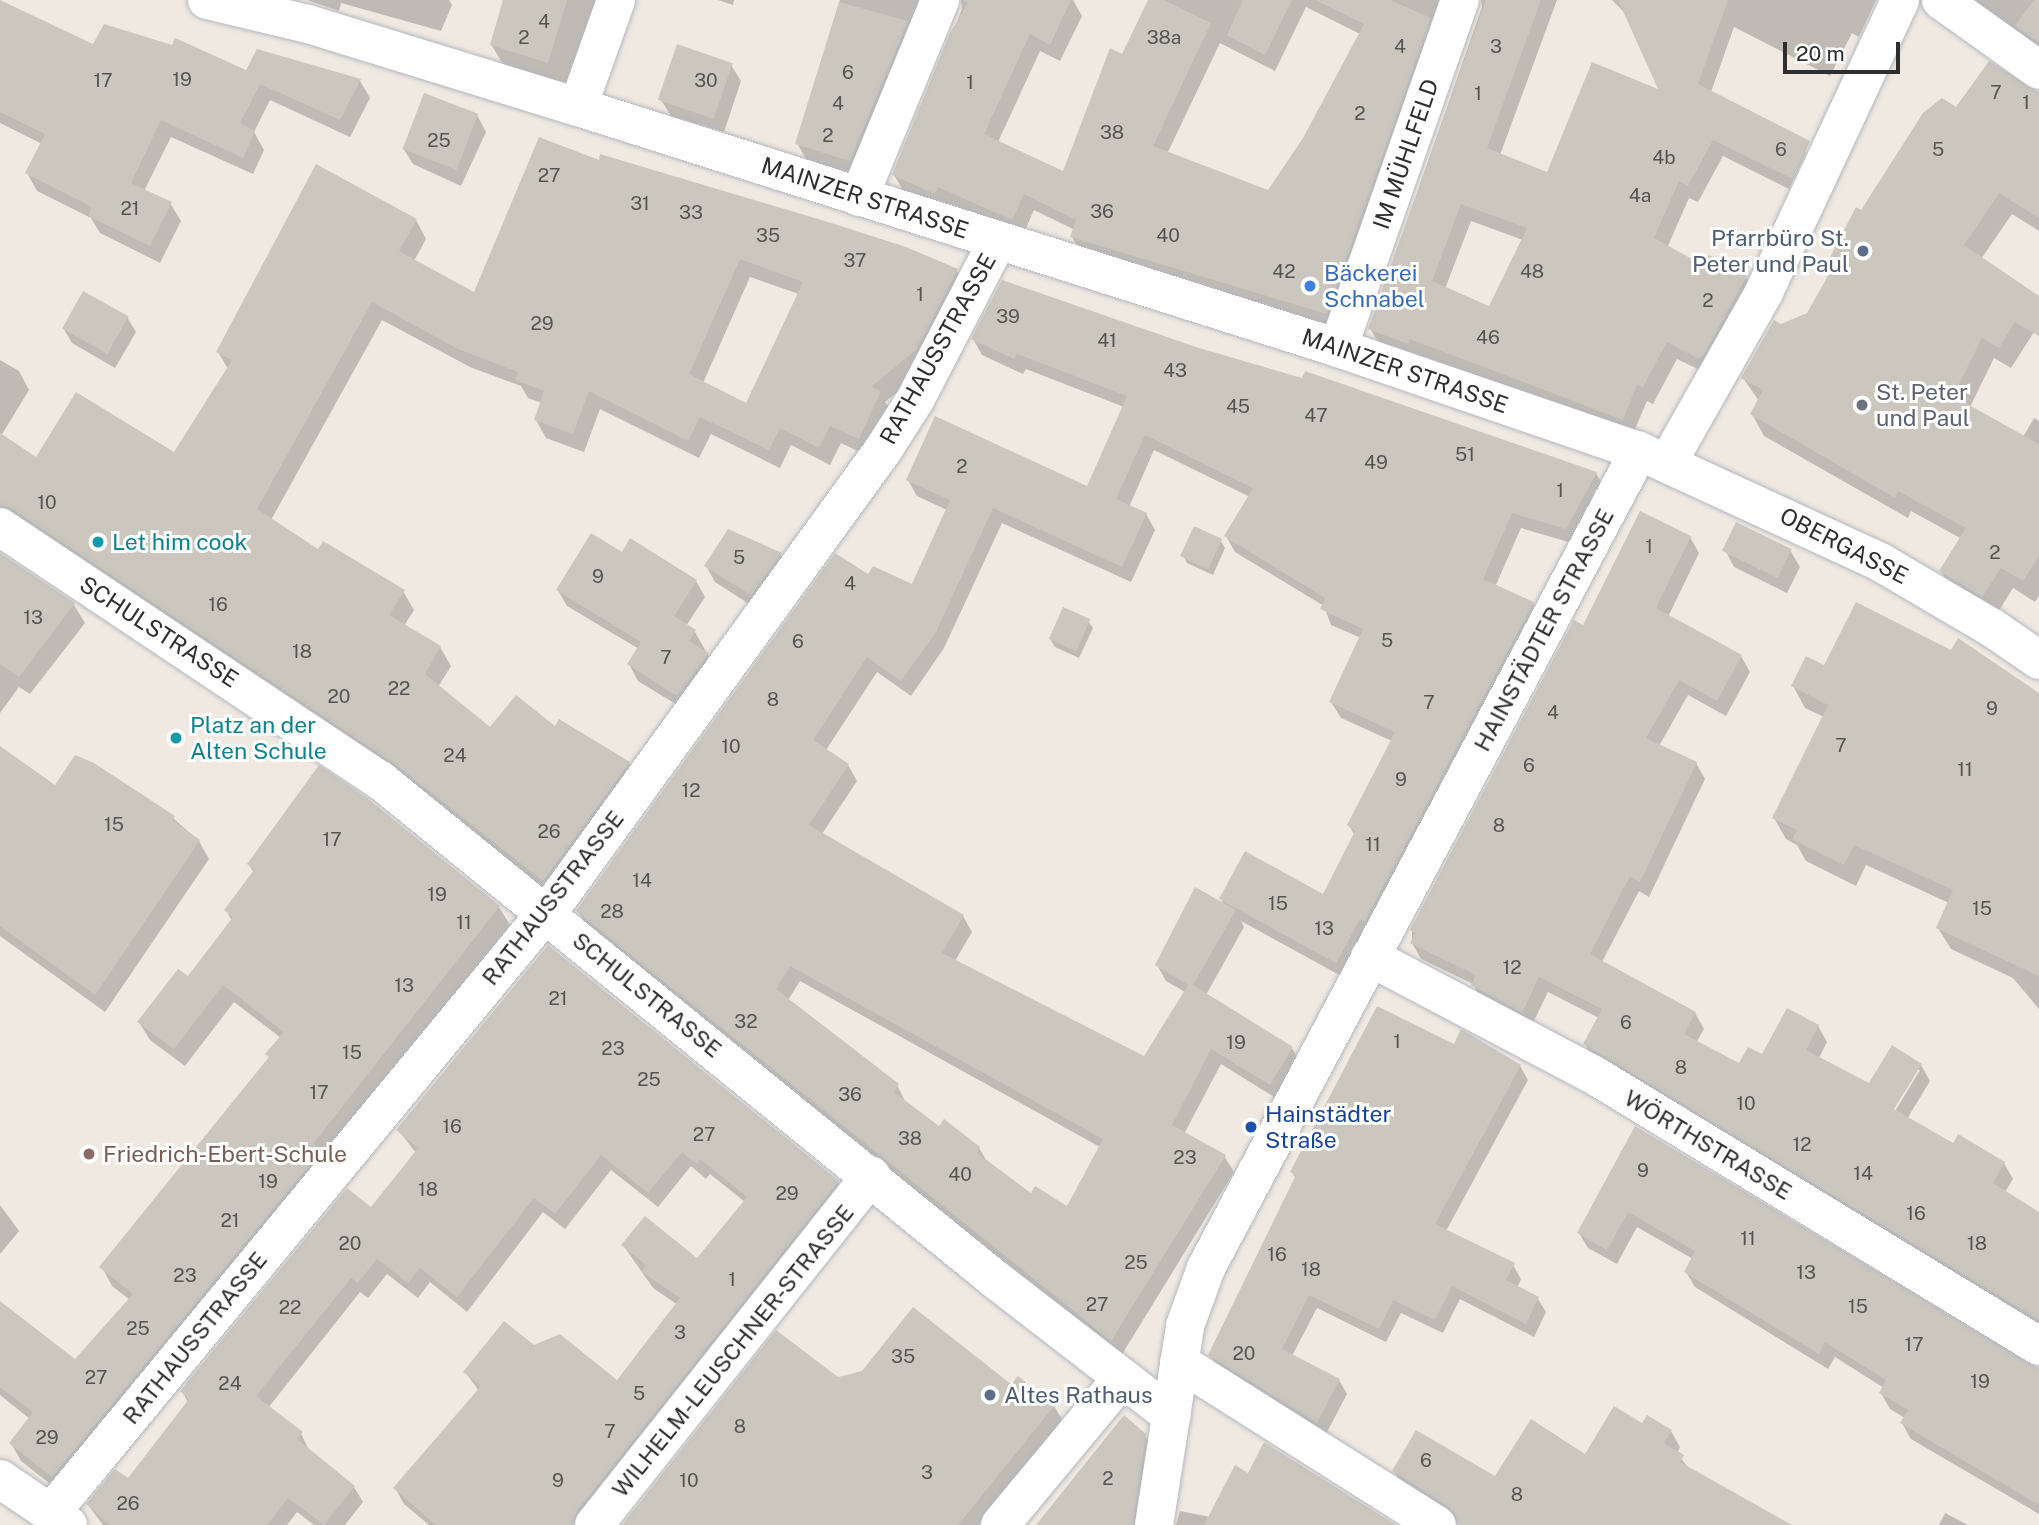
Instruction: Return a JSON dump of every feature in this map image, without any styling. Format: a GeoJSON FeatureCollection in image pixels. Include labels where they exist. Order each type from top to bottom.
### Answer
{"type":"FeatureCollection","features":[{"type":"Feature","properties":{"kind":"street","name":"MAINZER STRASSE"},"geometry":{"type":"LineString","coordinates":[[207,0],[308,24],[578,107],[1338,348],[1653,456]]}},
{"type":"Feature","properties":{"kind":"street"},"geometry":{"type":"LineString","coordinates":[[578,107],[616,0]]}},
{"type":"Feature","properties":{"kind":"street"},"geometry":{"type":"LineString","coordinates":[[859,197],[940,0]]}},
{"type":"Feature","properties":{"kind":"street","name":"IM MÜHLFELD"},"geometry":{"type":"LineString","coordinates":[[1338,348],[1460,0]]}},
{"type":"Feature","properties":{"kind":"street","name":"HAINSTÄDTER STRASSE"},"geometry":{"type":"LineString","coordinates":[[1154,1525],[1188,1312],[1206,1268],[1370,957],[1653,456],[1764,292],[1900,0]]}},
{"type":"Feature","properties":{"kind":"street"},"geometry":{"type":"LineString","coordinates":[[1941,0],[2039,70]]}},
{"type":"Feature","properties":{"kind":"street","name":"RATHAUSSTRASSE"},"geometry":{"type":"LineString","coordinates":[[59,1520],[545,911],[883,450],[926,380],[998,240]]}},
{"type":"Feature","properties":{"kind":"street","name":"OBERGASSE"},"geometry":{"type":"LineString","coordinates":[[1653,456],[1880,562],[1968,613],[2039,660]]}},
{"type":"Feature","properties":{"kind":"street","name":"SCHULSTRASSE"},"geometry":{"type":"LineString","coordinates":[[0,527],[345,755],[545,911],[858,1166],[1172,1416]]}},
{"type":"Feature","properties":{"kind":"street","name":"WÖRTHSTRASSE"},"geometry":{"type":"LineString","coordinates":[[1370,957],[1594,1075],[2039,1346]]}},
{"type":"Feature","properties":{"kind":"street","name":"WILHELM-LEUSCHNER-STRASSE"},"geometry":{"type":"LineString","coordinates":[[594,1525],[858,1166]]}},
{"type":"Feature","properties":{"kind":"street"},"geometry":{"type":"LineString","coordinates":[[1179,1362],[1437,1525]]}},
{"type":"Feature","properties":{"kind":"street"},"geometry":{"type":"LineString","coordinates":[[1000,1525],[1122,1378]]}},
{"type":"Feature","properties":{"kind":"street"},"geometry":{"type":"LineString","coordinates":[[0,1479],[59,1520]]}},
{"type":"Feature","properties":{"kind":"building"},"geometry":{"type":"Polygon","coordinates":[[[0,0],[93,44],[104,24],[172,45],[175,38],[246,70],[257,49],[361,79],[340,120],[260,84],[240,123],[255,131],[243,158],[161,120],[131,183],[172,202],[150,246],[88,216],[92,207],[25,173],[45,134],[0,112],[0,0]]]}},
{"type":"Feature","properties":{"kind":"building"},"geometry":{"type":"Polygon","coordinates":[[[503,0],[567,0],[548,63],[490,45],[503,0]]]}},
{"type":"Feature","properties":{"kind":"building"},"geometry":{"type":"Polygon","coordinates":[[[962,0],[1071,0],[1050,45],[1030,34],[984,134],[1063,171],[1110,48],[1122,54],[1148,0],[1164,0],[1211,23],[1153,146],[1268,190],[1303,138],[1364,24],[1315,0],[1390,0],[1431,18],[1327,314],[1070,237],[1076,220],[1024,194],[1012,220],[938,187],[935,194],[892,175],[950,33],[968,3],[962,0]]]}},
{"type":"Feature","properties":{"kind":"building"},"geometry":{"type":"Polygon","coordinates":[[[1243,0],[1292,0],[1265,55],[1227,35],[1243,0]]]}},
{"type":"Feature","properties":{"kind":"building"},"geometry":{"type":"Polygon","coordinates":[[[1486,0],[1541,0],[1487,148],[1547,172],[1592,62],[1658,89],[1618,0],[1728,0],[1698,84],[1810,141],[1793,179],[1713,140],[1688,186],[1679,181],[1654,238],[1703,265],[1709,255],[1747,276],[1703,356],[1697,358],[1667,342],[1643,387],[1637,385],[1623,420],[1410,339],[1408,344],[1368,329],[1486,0]],[[1461,204],[1432,281],[1489,306],[1527,228],[1461,204]]]}},
{"type":"Feature","properties":{"kind":"building"},"geometry":{"type":"Polygon","coordinates":[[[2034,0],[2039,0],[2039,43],[2015,26],[2034,0]]]}},
{"type":"Feature","properties":{"kind":"building"},"geometry":{"type":"Polygon","coordinates":[[[839,2],[908,21],[850,161],[795,144],[839,2]]]}},
{"type":"Feature","properties":{"kind":"building"},"geometry":{"type":"Polygon","coordinates":[[[677,44],[733,63],[714,119],[658,100],[677,44]]]}},
{"type":"Feature","properties":{"kind":"building"},"geometry":{"type":"Polygon","coordinates":[[[1989,61],[2039,92],[2039,218],[1999,193],[1964,245],[2039,296],[2039,336],[2015,322],[1999,348],[1982,338],[1953,396],[2039,444],[2039,556],[2023,581],[2001,568],[1982,597],[1939,571],[1966,528],[1898,491],[1895,498],[1750,414],[1763,390],[1741,378],[1774,320],[1781,324],[1807,313],[1829,274],[1823,271],[1856,207],[1861,210],[1923,113],[1942,98],[1956,107],[1989,61]]]}},
{"type":"Feature","properties":{"kind":"building"},"geometry":{"type":"Polygon","coordinates":[[[424,93],[478,114],[457,170],[402,149],[424,93]]]}},
{"type":"Feature","properties":{"kind":"building"},"geometry":{"type":"Polygon","coordinates":[[[539,137],[599,160],[600,154],[828,222],[906,247],[958,269],[916,350],[871,387],[881,391],[859,439],[830,426],[819,448],[780,428],[769,450],[700,417],[688,441],[589,391],[573,434],[534,420],[544,391],[515,380],[518,372],[458,349],[372,302],[257,509],[318,549],[323,541],[405,590],[389,615],[441,646],[425,674],[490,727],[516,695],[555,726],[559,719],[630,762],[543,881],[392,762],[12,509],[0,505],[0,433],[36,457],[76,392],[174,452],[232,360],[216,352],[316,164],[417,219],[399,251],[474,292],[539,137]],[[740,259],[689,374],[746,403],[803,282],[740,259]]]}},
{"type":"Feature","properties":{"kind":"building"},"geometry":{"type":"Polygon","coordinates":[[[1002,280],[1196,347],[1302,378],[1305,371],[1597,472],[1566,529],[1512,513],[1483,579],[1534,602],[1365,921],[1360,919],[1336,963],[1219,899],[1245,851],[1323,894],[1355,831],[1347,825],[1395,732],[1329,702],[1363,629],[1320,609],[1325,598],[1224,536],[1253,488],[1145,435],[1116,499],[1147,513],[1122,567],[993,508],[936,632],[901,681],[867,657],[813,740],[849,764],[809,825],[964,915],[942,953],[1144,1056],[1188,985],[1155,965],[1195,887],[1236,910],[1193,985],[1293,1047],[1270,1085],[1211,1049],[1172,1125],[1226,1155],[1111,1341],[576,911],[835,553],[868,574],[873,566],[912,584],[950,500],[906,480],[935,416],[1087,486],[1127,396],[1017,354],[1014,359],[971,339],[1002,280]],[[790,966],[776,989],[899,1084],[894,1092],[939,1126],[944,1119],[980,1147],[977,1153],[1031,1193],[1035,1186],[1067,1206],[1103,1139],[790,966]]]}},
{"type":"Feature","properties":{"kind":"building"},"geometry":{"type":"Polygon","coordinates":[[[83,291],[128,316],[108,354],[62,329],[83,291]]]}},
{"type":"Feature","properties":{"kind":"building"},"geometry":{"type":"Polygon","coordinates":[[[1640,511],[1691,536],[1656,608],[1742,655],[1717,701],[1679,680],[1646,738],[1697,762],[1640,882],[1630,876],[1590,954],[1696,1012],[1684,1034],[1739,1063],[1748,1047],[1762,1054],[1787,1008],[1819,1025],[1806,1050],[1869,1083],[1892,1045],[1922,1064],[1894,1109],[1953,1143],[1958,1134],[2005,1162],[1993,1183],[2039,1212],[2039,1320],[1583,1044],[1602,1009],[1539,977],[1522,1013],[1471,985],[1476,975],[1410,943],[1415,933],[1410,930],[1574,620],[1583,625],[1640,511]]]}},
{"type":"Feature","properties":{"kind":"building"},"geometry":{"type":"Polygon","coordinates":[[[1736,522],[1792,549],[1778,578],[1722,551],[1736,522]]]}},
{"type":"Feature","properties":{"kind":"building"},"geometry":{"type":"Polygon","coordinates":[[[1194,526],[1222,539],[1208,569],[1180,556],[1194,526]]]}},
{"type":"Feature","properties":{"kind":"building"},"geometry":{"type":"Polygon","coordinates":[[[728,529],[782,553],[751,595],[704,566],[728,529]]]}},
{"type":"Feature","properties":{"kind":"building"},"geometry":{"type":"Polygon","coordinates":[[[591,533],[622,552],[630,538],[697,580],[674,616],[696,630],[689,641],[709,653],[677,696],[627,664],[641,642],[556,590],[591,533]]]}},
{"type":"Feature","properties":{"kind":"building"},"geometry":{"type":"Polygon","coordinates":[[[0,553],[75,603],[19,677],[0,664],[0,553]]]}},
{"type":"Feature","properties":{"kind":"building"},"geometry":{"type":"Polygon","coordinates":[[[1856,602],[1951,650],[1958,638],[2039,693],[2039,976],[1936,928],[1953,890],[1854,845],[1844,865],[1792,839],[1797,830],[1772,818],[1828,705],[1791,686],[1806,656],[1824,665],[1856,602]]]}},
{"type":"Feature","properties":{"kind":"building"},"geometry":{"type":"Polygon","coordinates":[[[1063,607],[1090,619],[1076,651],[1049,639],[1063,607]]]}},
{"type":"Feature","properties":{"kind":"building"},"geometry":{"type":"Polygon","coordinates":[[[0,746],[55,785],[75,755],[94,763],[175,816],[172,820],[200,840],[95,995],[0,926],[0,746]]]}},
{"type":"Feature","properties":{"kind":"building"},"geometry":{"type":"Polygon","coordinates":[[[319,765],[367,798],[500,906],[313,1144],[317,1147],[309,1157],[313,1161],[52,1477],[9,1443],[33,1412],[0,1387],[0,1301],[75,1359],[133,1294],[99,1267],[269,1057],[265,1054],[284,1032],[223,985],[174,1049],[137,1022],[178,969],[188,976],[233,917],[224,910],[254,870],[247,864],[319,765]]]}},
{"type":"Feature","properties":{"kind":"building"},"geometry":{"type":"Polygon","coordinates":[[[548,945],[839,1181],[577,1511],[573,1525],[436,1525],[393,1488],[481,1386],[463,1372],[504,1321],[534,1345],[560,1334],[617,1380],[680,1298],[642,1272],[646,1265],[621,1245],[645,1216],[697,1258],[747,1197],[700,1159],[697,1164],[682,1152],[648,1193],[601,1155],[555,1214],[534,1198],[457,1297],[420,1268],[408,1283],[377,1259],[358,1283],[351,1278],[256,1396],[303,1432],[297,1439],[355,1486],[324,1525],[288,1498],[267,1525],[110,1525],[86,1504],[115,1469],[128,1478],[189,1399],[180,1391],[347,1188],[371,1207],[418,1148],[396,1130],[548,945]]]}},
{"type":"Feature","properties":{"kind":"building"},"geometry":{"type":"Polygon","coordinates":[[[1377,1006],[1454,1044],[1461,1029],[1521,1065],[1435,1224],[1515,1263],[1506,1280],[1539,1297],[1526,1324],[1452,1286],[1435,1320],[1393,1300],[1379,1329],[1309,1295],[1282,1349],[1340,1379],[1317,1423],[1208,1355],[1296,1175],[1290,1172],[1377,1006]]]}},
{"type":"Feature","properties":{"kind":"building"},"geometry":{"type":"Polygon","coordinates":[[[1635,1126],[2039,1368],[2039,1505],[1900,1423],[1908,1410],[1879,1393],[1886,1380],[1825,1342],[1819,1354],[1684,1272],[1695,1251],[1628,1212],[1607,1250],[1577,1233],[1635,1126]]]}},
{"type":"Feature","properties":{"kind":"building"},"geometry":{"type":"Polygon","coordinates":[[[913,1307],[1011,1384],[1018,1376],[1055,1405],[958,1525],[622,1525],[776,1330],[838,1377],[862,1371],[913,1307]]]}},
{"type":"Feature","properties":{"kind":"building"},"geometry":{"type":"Polygon","coordinates":[[[1614,1406],[1642,1423],[1647,1415],[1672,1430],[1664,1443],[1684,1455],[1680,1462],[1792,1525],[1459,1525],[1449,1507],[1392,1471],[1416,1430],[1495,1476],[1531,1419],[1585,1454],[1614,1406]]]}},
{"type":"Feature","properties":{"kind":"building"},"geometry":{"type":"Polygon","coordinates":[[[1124,1415],[1146,1434],[1133,1525],[1036,1525],[1124,1415]]]}},
{"type":"Feature","properties":{"kind":"building"},"geometry":{"type":"Polygon","coordinates":[[[1264,1442],[1396,1525],[1204,1525],[1235,1465],[1248,1473],[1264,1442]]]}},
{"type":"Feature","properties":{"kind":"place","name":"Pfarrbüro St. Peter und Paul"},"geometry":{"type":"Point","coordinates":[1863,251]}},
{"type":"Feature","properties":{"kind":"place","name":"Bäckerei Schnabel"},"geometry":{"type":"Point","coordinates":[1310,286]}},
{"type":"Feature","properties":{"kind":"place","name":"St. Peter und Paul"},"geometry":{"type":"Point","coordinates":[1862,405]}},
{"type":"Feature","properties":{"kind":"place","name":"Let him cook"},"geometry":{"type":"Point","coordinates":[98,542]}},
{"type":"Feature","properties":{"kind":"place","name":"Platz an der Alten Schule"},"geometry":{"type":"Point","coordinates":[176,738]}},
{"type":"Feature","properties":{"kind":"place","name":"Hainstädter Straße"},"geometry":{"type":"Point","coordinates":[1251,1127]}},
{"type":"Feature","properties":{"kind":"place","name":"Friedrich-Ebert-Schule"},"geometry":{"type":"Point","coordinates":[89,1154]}},
{"type":"Feature","properties":{"kind":"place","name":"Altes Rathaus"},"geometry":{"type":"Point","coordinates":[990,1395]}}]}
